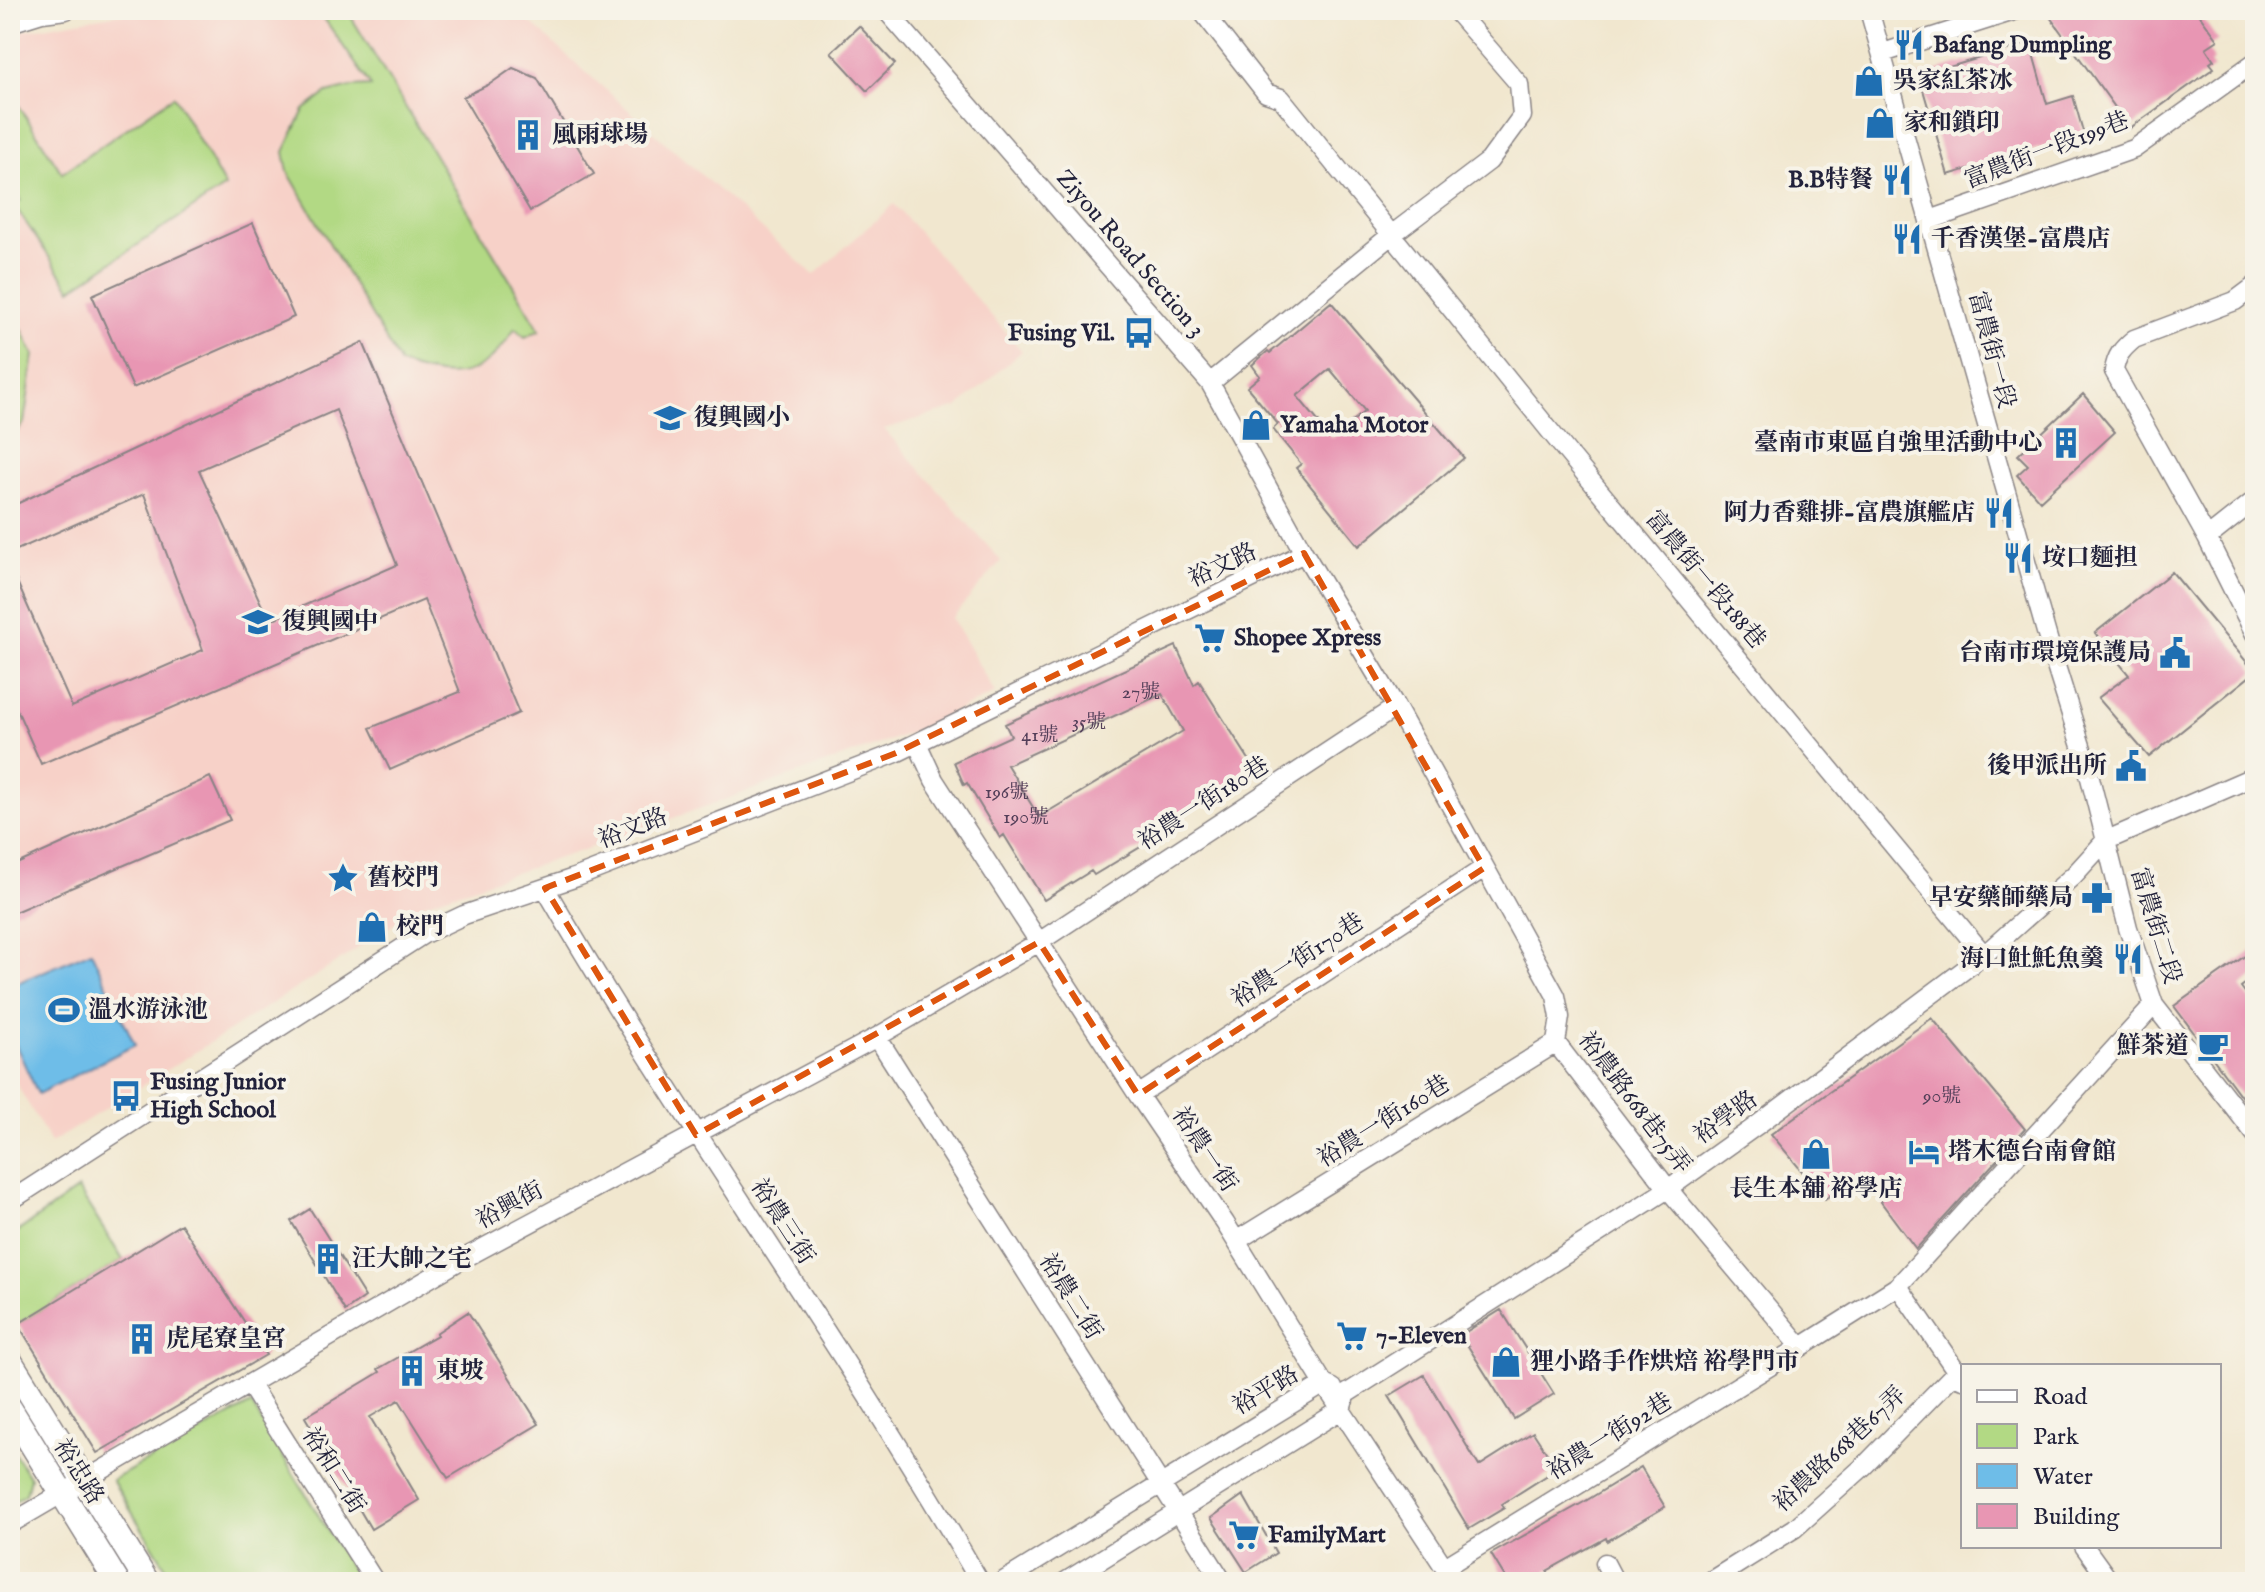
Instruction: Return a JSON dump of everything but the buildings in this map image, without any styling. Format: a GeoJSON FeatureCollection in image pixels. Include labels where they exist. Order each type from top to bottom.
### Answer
{"type":"FeatureCollection","features":[{"type":"Feature","properties":{"kind":"street"},"geometry":{"type":"LineString","coordinates":[[10,23],[42,13],[66,10]]}},
{"type":"Feature","properties":{"kind":"street","name":"Ziyou Road Section 3"},"geometry":{"type":"LineString","coordinates":[[886,10],[1210,383],[1304,553]]}},
{"type":"Feature","properties":{"kind":"street","name":"富農街一段188巷"},"geometry":{"type":"LineString","coordinates":[[1201,10],[1266,93],[1281,98],[1390,236],[1984,955]]}},
{"type":"Feature","properties":{"kind":"street"},"geometry":{"type":"LineString","coordinates":[[1210,383],[1390,236],[1489,161],[1522,116],[1519,84],[1458,10]]}},
{"type":"Feature","properties":{"kind":"street","name":"富農街一段"},"geometry":{"type":"LineString","coordinates":[[1869,10],[2054,660],[2086,762],[2105,841]]}},
{"type":"Feature","properties":{"kind":"street"},"geometry":{"type":"LineString","coordinates":[[1883,53],[2017,10]]}},
{"type":"Feature","properties":{"kind":"street","name":"富農街一段199巷"},"geometry":{"type":"LineString","coordinates":[[1930,220],[2134,149],[2255,62]]}},
{"type":"Feature","properties":{"kind":"street"},"geometry":{"type":"LineString","coordinates":[[2255,286],[2235,301],[2134,339],[2123,348],[2114,371],[2207,538],[2255,634]]}},
{"type":"Feature","properties":{"kind":"street"},"geometry":{"type":"LineString","coordinates":[[2207,538],[2255,500]]}},
{"type":"Feature","properties":{"kind":"street","name":"裕農路668巷75弄"},"geometry":{"type":"LineString","coordinates":[[1304,553],[1396,707],[1556,996],[1560,1017],[1556,1043],[1668,1189],[1801,1347]]}},
{"type":"Feature","properties":{"kind":"street","name":"裕文路"},"geometry":{"type":"LineString","coordinates":[[10,1201],[424,934],[464,915],[545,888],[917,743],[1304,553]]}},
{"type":"Feature","properties":{"kind":"street","name":"裕農一街180巷"},"geometry":{"type":"LineString","coordinates":[[1039,942],[1396,707]]}},
{"type":"Feature","properties":{"kind":"street","name":"裕農一街"},"geometry":{"type":"LineString","coordinates":[[917,743],[934,780],[1236,1241],[1324,1384]]}},
{"type":"Feature","properties":{"kind":"street"},"geometry":{"type":"LineString","coordinates":[[2105,841],[2255,776]]}},
{"type":"Feature","properties":{"kind":"street","name":"裕學路"},"geometry":{"type":"LineString","coordinates":[[1344,1402],[1668,1189],[1984,955],[2074,875],[2105,841]]}},
{"type":"Feature","properties":{"kind":"street","name":"富農街二段"},"geometry":{"type":"LineString","coordinates":[[2105,841],[2128,928],[2154,1005],[2255,1134]]}},
{"type":"Feature","properties":{"kind":"street","name":"裕農一街170巷"},"geometry":{"type":"LineString","coordinates":[[1138,1095],[1484,868]]}},
{"type":"Feature","properties":{"kind":"street","name":"裕農三街"},"geometry":{"type":"LineString","coordinates":[[545,888],[696,1135],[855,1375],[980,1582]]}},
{"type":"Feature","properties":{"kind":"street","name":"裕興街"},"geometry":{"type":"LineString","coordinates":[[10,1524],[459,1261],[877,1037],[1039,942]]}},
{"type":"Feature","properties":{"kind":"street"},"geometry":{"type":"LineString","coordinates":[[1801,1347],[1898,1286],[2154,1005]]}},
{"type":"Feature","properties":{"kind":"street","name":"裕農二街"},"geometry":{"type":"LineString","coordinates":[[877,1037],[1223,1582]]}},
{"type":"Feature","properties":{"kind":"street","name":"裕農一街160巷"},"geometry":{"type":"LineString","coordinates":[[1236,1241],[1556,1043]]}},
{"type":"Feature","properties":{"kind":"street"},"geometry":{"type":"LineString","coordinates":[[1898,1286],[1960,1376]]}},
{"type":"Feature","properties":{"kind":"street","name":"裕農一街92巷"},"geometry":{"type":"LineString","coordinates":[[1450,1575],[1801,1347]]}},
{"type":"Feature","properties":{"kind":"street","name":"裕忠路"},"geometry":{"type":"LineString","coordinates":[[10,1361],[117,1582]]}},
{"type":"Feature","properties":{"kind":"street","name":"裕農路668巷67弄"},"geometry":{"type":"LineString","coordinates":[[1709,1582],[1795,1528],[1960,1376]]}},
{"type":"Feature","properties":{"kind":"street","name":"裕平路"},"geometry":{"type":"LineString","coordinates":[[1002,1582],[1324,1384],[1344,1402]]}},
{"type":"Feature","properties":{"kind":"street","name":"裕和二街"},"geometry":{"type":"LineString","coordinates":[[250,1385],[375,1582]]}},
{"type":"Feature","properties":{"kind":"street"},"geometry":{"type":"LineString","coordinates":[[1065,1582],[1344,1402],[1450,1575]]}},
{"type":"Feature","properties":{"kind":"street","name":"裕忠路"},"geometry":{"type":"LineString","coordinates":[[10,1409],[147,1582]]}},
{"type":"Feature","properties":{"kind":"street"},"geometry":{"type":"LineString","coordinates":[[2085,1548],[2110,1582]]}},
{"type":"Feature","properties":{"kind":"street"},"geometry":{"type":"LineString","coordinates":[[1605,1563],[1615,1582]]}},
{"type":"Feature","properties":{"kind":"highlighted area"},"geometry":{"type":"Polygon","coordinates":[[[1304,553],[1484,868],[1138,1095],[1039,942],[696,1135],[545,888],[896,753],[1304,553]]]}},
{"type":"Feature","properties":{"kind":"shaded area"},"geometry":{"type":"Polygon","coordinates":[[[141,10],[516,10],[814,275],[894,204],[1022,351],[958,407],[884,429],[1001,561],[952,618],[995,693],[910,733],[601,844],[425,903],[333,965],[51,1143],[10,1073],[10,33],[141,10]]]}},
{"type":"Feature","properties":{"kind":"green space"},"geometry":{"type":"Polygon","coordinates":[[[325,10],[347,10],[540,330],[525,337],[515,328],[492,358],[466,373],[436,374],[400,364],[288,172],[284,152],[304,110],[327,93],[371,86],[321,14],[325,10]]]}},
{"type":"Feature","properties":{"kind":"green space"},"geometry":{"type":"Polygon","coordinates":[[[10,92],[62,173],[174,96],[225,187],[71,289],[14,205],[21,200],[10,182],[10,92]]]}},
{"type":"Feature","properties":{"kind":"green space"},"geometry":{"type":"Polygon","coordinates":[[[10,304],[34,355],[24,423],[10,439],[10,304]]]}},
{"type":"Feature","properties":{"kind":"green space"},"geometry":{"type":"Polygon","coordinates":[[[78,1189],[123,1260],[18,1324],[10,1310],[10,1237],[78,1189]]]}},
{"type":"Feature","properties":{"kind":"green space"},"geometry":{"type":"Polygon","coordinates":[[[251,1404],[359,1582],[175,1582],[112,1480],[251,1404]]]}},
{"type":"Feature","properties":{"kind":"green space"},"geometry":{"type":"Polygon","coordinates":[[[10,1446],[30,1478],[26,1494],[10,1504],[10,1446]]]}},
{"type":"Feature","properties":{"kind":"water","name":"溫水游泳池"},"geometry":{"type":"Polygon","coordinates":[[[91,951],[135,1045],[38,1094],[10,1033],[10,986],[91,951]]]}},
{"type":"Feature","properties":{"kind":"place","name":"Bafang Dumpling"},"geometry":{"type":"Point","coordinates":[1909,45]}},
{"type":"Feature","properties":{"kind":"place","name":"吳家紅茶冰"},"geometry":{"type":"Point","coordinates":[1869,81]}},
{"type":"Feature","properties":{"kind":"place","name":"家和鎖印"},"geometry":{"type":"Point","coordinates":[1880,123]}},
{"type":"Feature","properties":{"kind":"place","name":"風雨球場"},"geometry":{"type":"Point","coordinates":[528,135]}},
{"type":"Feature","properties":{"kind":"place","name":"B.B特餐"},"geometry":{"type":"Point","coordinates":[1897,180]}},
{"type":"Feature","properties":{"kind":"place","name":"千香漢堡-富農店"},"geometry":{"type":"Point","coordinates":[1907,239]}},
{"type":"Feature","properties":{"kind":"place","name":"Fusing Vil."},"geometry":{"type":"Point","coordinates":[1139,333]}},
{"type":"Feature","properties":{"kind":"place","name":"復興國小"},"geometry":{"type":"Point","coordinates":[670,418]}},
{"type":"Feature","properties":{"kind":"place","name":"Yamaha Motor"},"geometry":{"type":"Point","coordinates":[1256,425]}},
{"type":"Feature","properties":{"kind":"place","name":"臺南市東區自強里活動中心"},"geometry":{"type":"Point","coordinates":[2066,443]}},
{"type":"Feature","properties":{"kind":"place","name":"阿力香雞排-富農旗艦店"},"geometry":{"type":"Point","coordinates":[1999,513]}},
{"type":"Feature","properties":{"kind":"place","name":"垵口麵担"},"geometry":{"type":"Point","coordinates":[2018,558]}},
{"type":"Feature","properties":{"kind":"place","name":"復興國中"},"geometry":{"type":"Point","coordinates":[258,622]}},
{"type":"Feature","properties":{"kind":"place","name":"Shopee Xpress"},"geometry":{"type":"Point","coordinates":[1210,638]}},
{"type":"Feature","properties":{"kind":"place","name":"台南市環境保護局"},"geometry":{"type":"Point","coordinates":[2175,653]}},
{"type":"Feature","properties":{"kind":"place","name":"後甲派出所"},"geometry":{"type":"Point","coordinates":[2131,766]}},
{"type":"Feature","properties":{"kind":"place","name":"舊校門"},"geometry":{"type":"Point","coordinates":[343,878]}},
{"type":"Feature","properties":{"kind":"place","name":"早安藥師藥局"},"geometry":{"type":"Point","coordinates":[2097,898]}},
{"type":"Feature","properties":{"kind":"place","name":"校門"},"geometry":{"type":"Point","coordinates":[372,927]}},
{"type":"Feature","properties":{"kind":"place","name":"海口𩵚魠魚羹"},"geometry":{"type":"Point","coordinates":[2128,959]}},
{"type":"Feature","properties":{"kind":"place","name":"溫水游泳池"},"geometry":{"type":"Point","coordinates":[64,1010]}},
{"type":"Feature","properties":{"kind":"place","name":"鮮茶道"},"geometry":{"type":"Point","coordinates":[2213,1046]}},
{"type":"Feature","properties":{"kind":"place","name":"Fusing Junior High School"},"geometry":{"type":"Point","coordinates":[126,1096]}},
{"type":"Feature","properties":{"kind":"place","name":"塔木德台南會館"},"geometry":{"type":"Point","coordinates":[1924,1152]}},
{"type":"Feature","properties":{"kind":"place","name":"長生本舖 裕學店"},"geometry":{"type":"Point","coordinates":[1816,1154]}},
{"type":"Feature","properties":{"kind":"place","name":"汪大帥之宅"},"geometry":{"type":"Point","coordinates":[328,1259]}},
{"type":"Feature","properties":{"kind":"place","name":"7-Eleven"},"geometry":{"type":"Point","coordinates":[1352,1336]}},
{"type":"Feature","properties":{"kind":"place","name":"虎尾寮皇宮"},"geometry":{"type":"Point","coordinates":[142,1339]}},
{"type":"Feature","properties":{"kind":"place","name":"狸小路手作烘焙 裕學門市"},"geometry":{"type":"Point","coordinates":[1506,1362]}},
{"type":"Feature","properties":{"kind":"place","name":"東坡"},"geometry":{"type":"Point","coordinates":[412,1371]}},
{"type":"Feature","properties":{"kind":"place","name":"FamilyMart"},"geometry":{"type":"Point","coordinates":[1244,1535]}}]}
